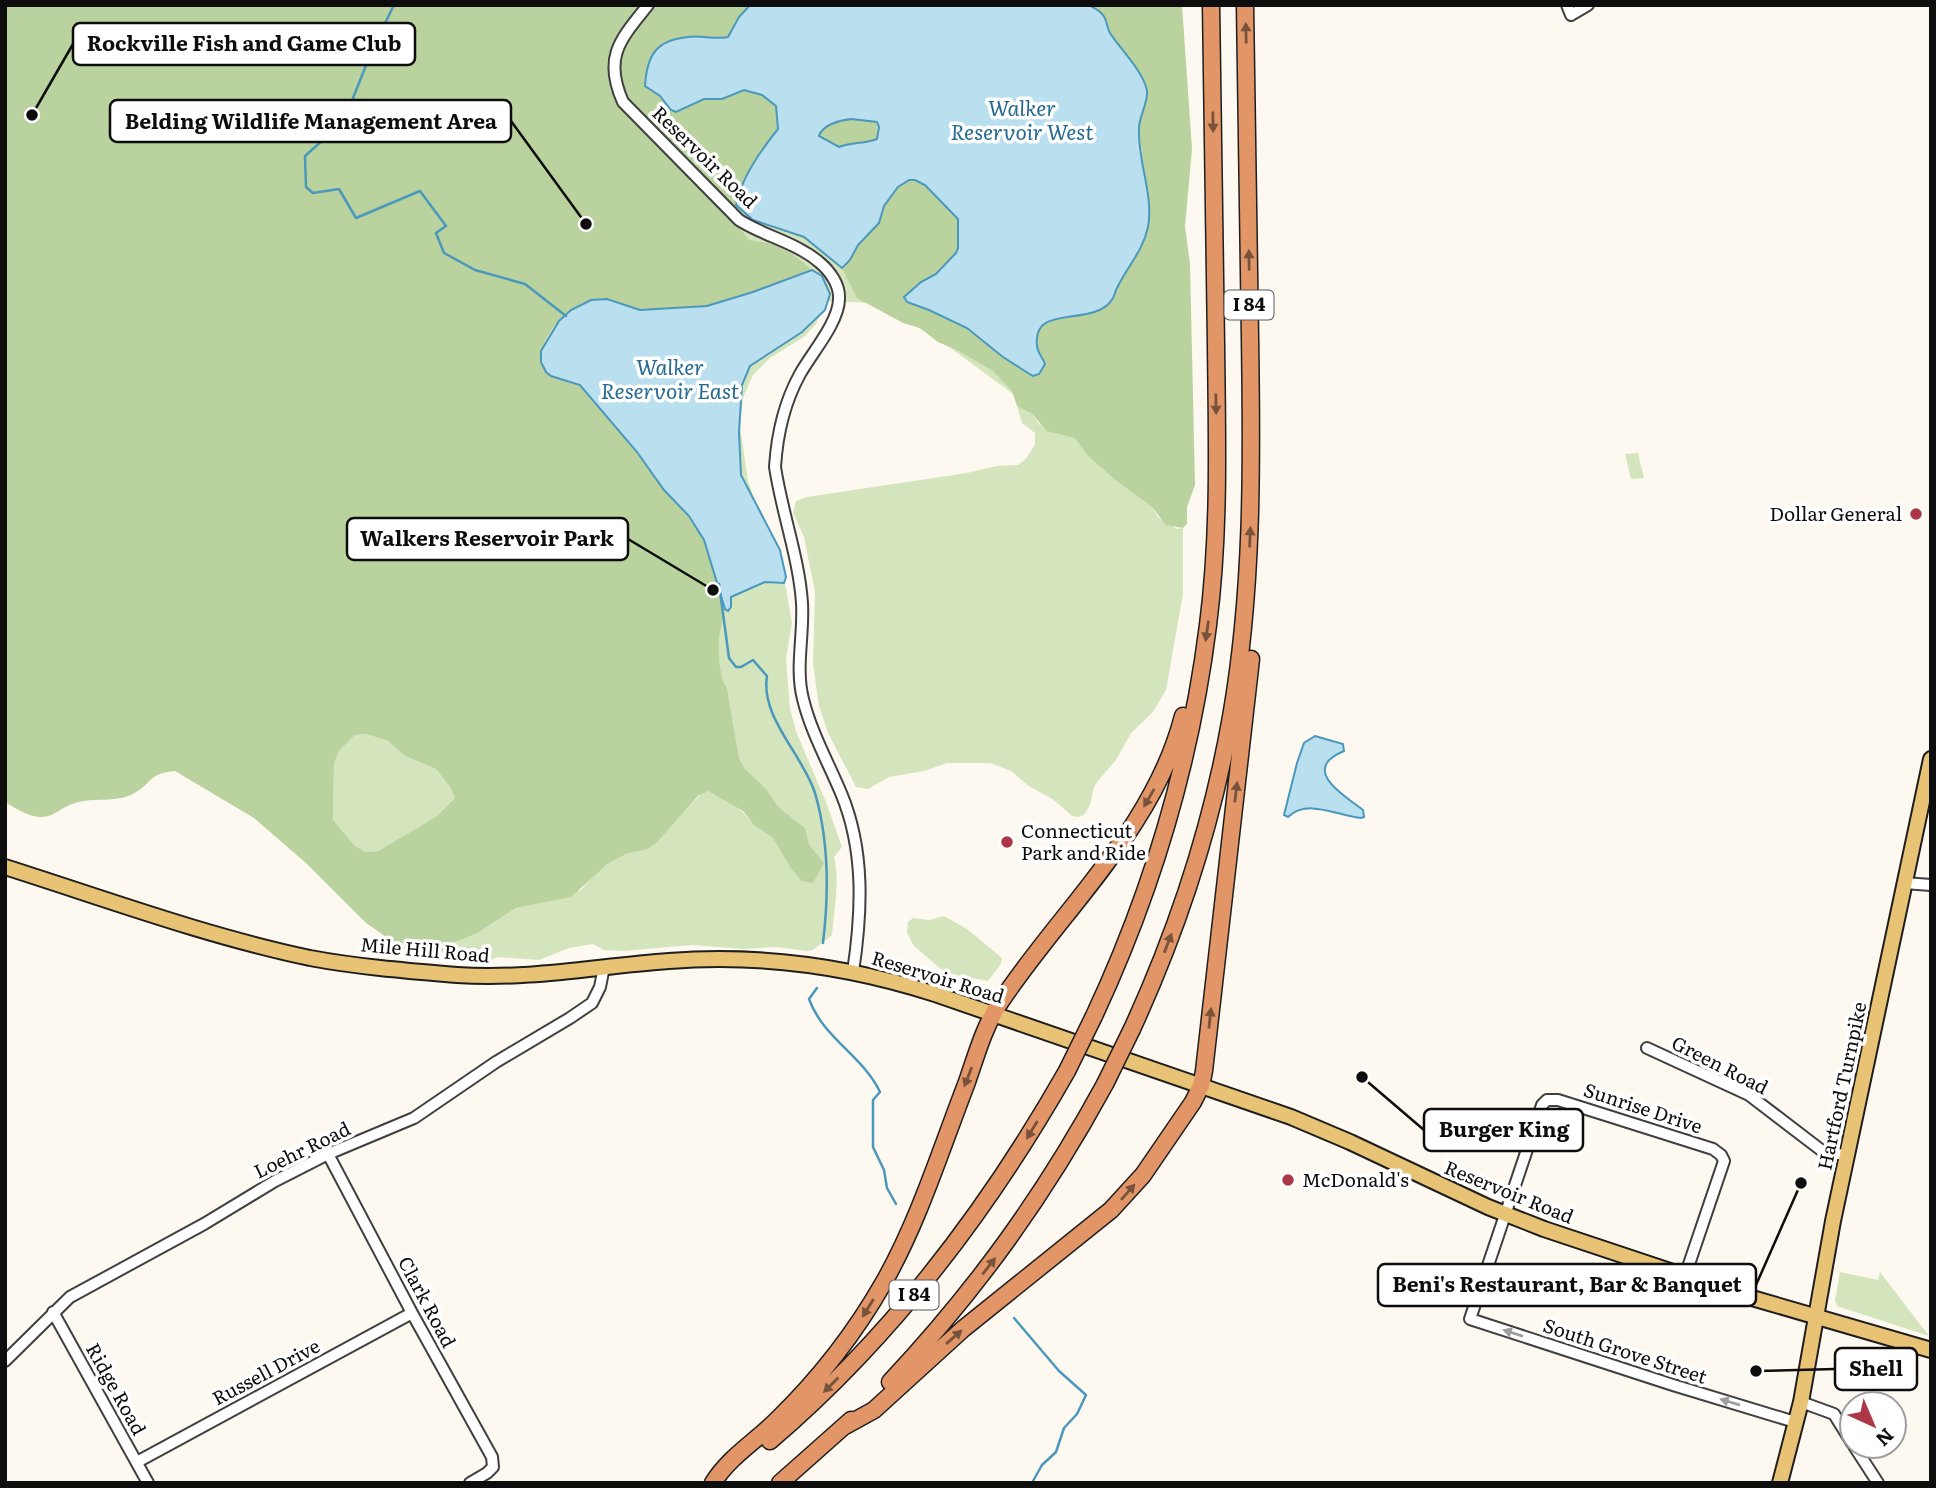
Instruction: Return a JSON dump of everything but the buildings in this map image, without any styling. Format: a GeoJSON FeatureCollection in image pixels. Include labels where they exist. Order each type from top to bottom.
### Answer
{"type":"FeatureCollection","features":[{"type":"Feature","properties":{"kind":"highway","name":"I 84"},"geometry":{"type":"LineString","coordinates":[[715,1483],[780,1432],[862,1354],[926,1280],[998,1185],[1067,1071],[1094,1016],[1125,945],[1161,844],[1181,772],[1202,668],[1213,571],[1217,485],[1211,5]]}},
{"type":"Feature","properties":{"kind":"highway","name":"I 84"},"geometry":{"type":"LineString","coordinates":[[780,1483],[845,1426],[922,1347],[1004,1247],[1053,1174],[1105,1084],[1132,1028],[1180,911],[1209,817],[1231,719],[1246,605],[1251,451],[1245,5]]}},
{"type":"Feature","properties":{"kind":"highway"},"geometry":{"type":"LineString","coordinates":[[845,1426],[874,1410],[963,1329],[1111,1210],[1153,1162],[1201,1086],[1252,649],[1252,628],[1246,605]]}},
{"type":"Feature","properties":{"kind":"highway"},"geometry":{"type":"LineString","coordinates":[[715,1483],[726,1465],[776,1422],[814,1381],[875,1297],[909,1231],[993,1014],[1112,855],[1152,793],[1175,742],[1191,685],[1202,668]]}},
{"type":"Feature","properties":{"kind":"main road","name":"Hartford Turnpike"},"geometry":{"type":"LineString","coordinates":[[1780,1483],[1801,1402],[1847,1156],[1931,759]]}},
{"type":"Feature","properties":{"kind":"main road","name":"Mile Hill Road"},"geometry":{"type":"LineString","coordinates":[[5,867],[234,939],[312,958],[458,975],[502,976],[671,961],[731,959],[792,962],[853,972]]}},
{"type":"Feature","properties":{"kind":"main road","name":"Reservoir Road"},"geometry":{"type":"LineString","coordinates":[[853,972],[916,988],[1323,1130],[1504,1214],[1685,1276],[1931,1350]]}},
{"type":"Feature","properties":{"kind":"street","name":"Reservoir Road"},"geometry":{"type":"LineString","coordinates":[[648,5],[621,38],[615,58],[615,83],[623,102],[739,220],[758,232],[810,255],[829,272],[838,288],[838,307],[834,319],[806,362],[790,394],[776,447],[775,467],[802,601],[802,697],[813,732],[845,804],[856,851],[861,889],[859,934],[853,972]]}},
{"type":"Feature","properties":{"kind":"street"},"geometry":{"type":"LineString","coordinates":[[1569,10],[1588,5]]}},
{"type":"Feature","properties":{"kind":"street"},"geometry":{"type":"LineString","coordinates":[[1904,883],[1931,885]]}},
{"type":"Feature","properties":{"kind":"street","name":"Loehr Road"},"geometry":{"type":"LineString","coordinates":[[5,1361],[70,1297],[204,1224],[275,1181],[328,1154],[414,1118],[496,1062],[570,1018],[592,1003],[600,987],[604,967]]}},
{"type":"Feature","properties":{"kind":"street","name":"Green Road"},"geometry":{"type":"LineString","coordinates":[[1647,1048],[1749,1095],[1821,1150],[1847,1156]]}},
{"type":"Feature","properties":{"kind":"street","name":"Sunrise Drive"},"geometry":{"type":"LineString","coordinates":[[1504,1214],[1542,1105],[1547,1100],[1558,1100],[1713,1149],[1724,1161],[1685,1276]]}},
{"type":"Feature","properties":{"kind":"street","name":"Clark Road"},"geometry":{"type":"LineString","coordinates":[[328,1154],[491,1456],[493,1467],[470,1483]]}},
{"type":"Feature","properties":{"kind":"street","name":"South Grove Street"},"geometry":{"type":"LineString","coordinates":[[1504,1214],[1470,1319],[1795,1422]]}},
{"type":"Feature","properties":{"kind":"street","name":"Ridge Road"},"geometry":{"type":"LineString","coordinates":[[54,1312],[148,1483]]}},
{"type":"Feature","properties":{"kind":"street","name":"Russell Drive"},"geometry":{"type":"LineString","coordinates":[[137,1462],[412,1313]]}},
{"type":"Feature","properties":{"kind":"street"},"geometry":{"type":"LineString","coordinates":[[1801,1402],[1834,1414],[1838,1420]]}},
{"type":"Feature","properties":{"kind":"street"},"geometry":{"type":"LineString","coordinates":[[1863,1460],[1878,1483]]}},
{"type":"Feature","properties":{"kind":"green space"},"geometry":{"type":"Polygon","coordinates":[[[5,5],[1164,5],[1088,456],[1152,507],[1158,517],[1177,529],[1183,528],[1183,594],[1166,690],[1153,712],[1131,733],[1116,760],[1097,782],[1084,815],[1072,816],[1054,800],[1029,786],[1011,771],[990,763],[947,763],[924,771],[889,777],[868,789],[856,787],[828,733],[819,706],[813,664],[815,592],[804,537],[793,513],[796,501],[997,466],[1018,465],[1035,445],[1035,433],[1022,423],[1017,406],[1032,414],[1039,424],[1069,435],[937,338],[873,303],[826,301],[816,324],[805,336],[770,358],[753,375],[743,398],[740,426],[748,481],[786,588],[792,623],[786,658],[790,709],[797,734],[842,847],[834,857],[837,886],[832,935],[813,950],[807,951],[776,947],[743,949],[692,945],[623,951],[604,950],[593,944],[569,948],[539,960],[497,957],[483,963],[451,960],[444,951],[455,942],[476,934],[516,908],[581,890],[597,871],[606,865],[626,854],[648,849],[703,792],[708,791],[732,804],[751,822],[537,375],[5,5]]]}},
{"type":"Feature","properties":{"kind":"green space"},"geometry":{"type":"Polygon","coordinates":[[[5,5],[750,5],[739,17],[728,37],[689,37],[663,46],[652,59],[645,85],[665,100],[671,109],[682,110],[704,99],[722,99],[744,90],[762,95],[776,106],[778,129],[739,193],[731,217],[749,240],[773,244],[790,252],[812,270],[745,296],[705,306],[647,310],[609,299],[586,302],[575,307],[556,324],[543,345],[540,356],[546,372],[580,385],[600,406],[664,490],[689,515],[704,540],[725,609],[719,637],[719,661],[727,689],[739,759],[779,808],[805,828],[809,845],[824,863],[813,883],[802,881],[773,838],[754,825],[743,811],[708,791],[698,796],[648,849],[626,854],[606,865],[571,897],[516,908],[476,934],[455,942],[437,955],[425,958],[404,950],[365,922],[307,864],[254,818],[175,771],[160,774],[126,797],[75,803],[45,817],[27,814],[5,802],[5,5]],[[366,734],[355,735],[339,751],[334,763],[333,820],[355,846],[366,852],[378,851],[437,816],[455,798],[436,769],[405,756],[388,741],[366,734]]]}},
{"type":"Feature","properties":{"kind":"green space"},"geometry":{"type":"Polygon","coordinates":[[[1089,5],[1182,5],[1192,149],[1185,226],[1190,264],[1195,485],[1187,507],[1187,524],[1183,528],[1166,525],[1152,507],[1088,456],[1075,438],[1047,431],[1032,414],[1017,406],[1012,391],[993,371],[938,342],[920,328],[903,323],[857,298],[842,268],[858,245],[879,223],[884,206],[903,182],[909,180],[921,182],[958,220],[958,248],[936,274],[921,282],[906,302],[967,328],[1028,373],[1044,358],[1035,339],[1039,327],[1113,299],[1143,164],[1139,128],[1147,95],[1142,78],[1108,31],[1099,11],[1089,5]]]}},
{"type":"Feature","properties":{"kind":"green space"},"geometry":{"type":"Polygon","coordinates":[[[851,119],[877,122],[877,139],[840,147],[819,136],[828,126],[851,119]]]}},
{"type":"Feature","properties":{"kind":"green space"},"geometry":{"type":"Polygon","coordinates":[[[1638,453],[1644,478],[1631,479],[1625,454],[1638,453]]]}},
{"type":"Feature","properties":{"kind":"green space"},"geometry":{"type":"Polygon","coordinates":[[[366,734],[388,741],[405,756],[436,769],[455,798],[437,816],[378,851],[366,852],[355,846],[333,820],[334,763],[339,751],[355,735],[366,734]]]}},
{"type":"Feature","properties":{"kind":"green space"},"geometry":{"type":"Polygon","coordinates":[[[944,916],[967,929],[1002,958],[1001,964],[988,981],[942,970],[914,946],[907,933],[908,922],[913,918],[929,920],[944,916]]]}},
{"type":"Feature","properties":{"kind":"green space"},"geometry":{"type":"Polygon","coordinates":[[[1840,1272],[1878,1280],[1880,1272],[1929,1336],[1837,1306],[1835,1300],[1840,1272]]]}},
{"type":"Feature","properties":{"kind":"water","name":"Walker Reservoir West"},"geometry":{"type":"Polygon","coordinates":[[[750,5],[1089,5],[1098,10],[1110,33],[1141,76],[1147,91],[1139,140],[1149,202],[1148,227],[1142,244],[1113,298],[1105,307],[1093,312],[1054,319],[1044,324],[1038,332],[1037,345],[1045,364],[1039,374],[1033,376],[1003,357],[967,328],[907,302],[904,297],[921,282],[936,274],[958,248],[958,219],[925,185],[909,180],[898,187],[884,206],[879,223],[858,245],[842,268],[804,237],[753,220],[736,205],[747,175],[778,129],[776,106],[762,95],[744,90],[722,99],[704,99],[676,112],[645,86],[651,58],[661,46],[688,37],[728,37],[739,17],[750,5]],[[851,119],[842,121],[828,126],[819,136],[839,147],[872,141],[877,139],[877,122],[851,119]]]}},
{"type":"Feature","properties":{"kind":"water","name":"Walker Reservoir East"},"geometry":{"type":"Polygon","coordinates":[[[812,270],[822,276],[830,294],[825,310],[802,332],[750,366],[742,385],[739,432],[741,475],[780,550],[786,577],[784,583],[765,582],[731,597],[728,611],[725,609],[704,540],[689,516],[664,490],[637,452],[580,385],[546,372],[541,362],[541,351],[559,321],[571,310],[591,300],[607,299],[640,310],[707,306],[812,270]]]}},
{"type":"Feature","properties":{"kind":"water"},"geometry":{"type":"Polygon","coordinates":[[[1315,736],[1343,744],[1344,751],[1331,758],[1325,766],[1326,775],[1338,791],[1363,810],[1364,817],[1352,817],[1314,808],[1296,812],[1288,817],[1284,815],[1304,743],[1315,736]]]}},
{"type":"Feature","properties":{"kind":"waterway"},"geometry":{"type":"LineString","coordinates":[[394,5],[351,103],[324,139],[305,156],[306,187],[313,193],[339,189],[356,218],[420,191],[446,226],[436,233],[444,253],[475,270],[525,284],[566,316]]}},
{"type":"Feature","properties":{"kind":"waterway"},"geometry":{"type":"LineString","coordinates":[[719,584],[729,658],[736,667],[753,660],[767,676],[767,691],[776,721],[815,793],[823,830],[826,867],[823,943]]}},
{"type":"Feature","properties":{"kind":"waterway"},"geometry":{"type":"LineString","coordinates":[[817,988],[809,999],[815,1013],[864,1068],[880,1092],[873,1100],[873,1147],[884,1170],[887,1188],[896,1204]]}},
{"type":"Feature","properties":{"kind":"waterway"},"geometry":{"type":"LineString","coordinates":[[1014,1318],[1059,1371],[1086,1395],[1077,1414],[1064,1428],[1056,1452],[1042,1465],[1034,1483]]}},
{"type":"Feature","properties":{"kind":"place","name":"Rockville Fish and Game Club"},"geometry":{"type":"Point","coordinates":[32,115]}},
{"type":"Feature","properties":{"kind":"place","name":"Belding Wildlife Management Area"},"geometry":{"type":"Point","coordinates":[586,224]}},
{"type":"Feature","properties":{"kind":"place","name":"Dollar General"},"geometry":{"type":"Point","coordinates":[1916,514]}},
{"type":"Feature","properties":{"kind":"place","name":"Walkers Reservoir Park"},"geometry":{"type":"Point","coordinates":[713,590]}},
{"type":"Feature","properties":{"kind":"place","name":"Connecticut Park and Ride"},"geometry":{"type":"Point","coordinates":[1007,842]}},
{"type":"Feature","properties":{"kind":"place","name":"Burger King"},"geometry":{"type":"Point","coordinates":[1362,1077]}},
{"type":"Feature","properties":{"kind":"place","name":"McDonald's"},"geometry":{"type":"Point","coordinates":[1288,1180]}},
{"type":"Feature","properties":{"kind":"place","name":"Beni's Restaurant, Bar & Banquet"},"geometry":{"type":"Point","coordinates":[1801,1183]}},
{"type":"Feature","properties":{"kind":"place","name":"Shell"},"geometry":{"type":"Point","coordinates":[1756,1371]}}]}
